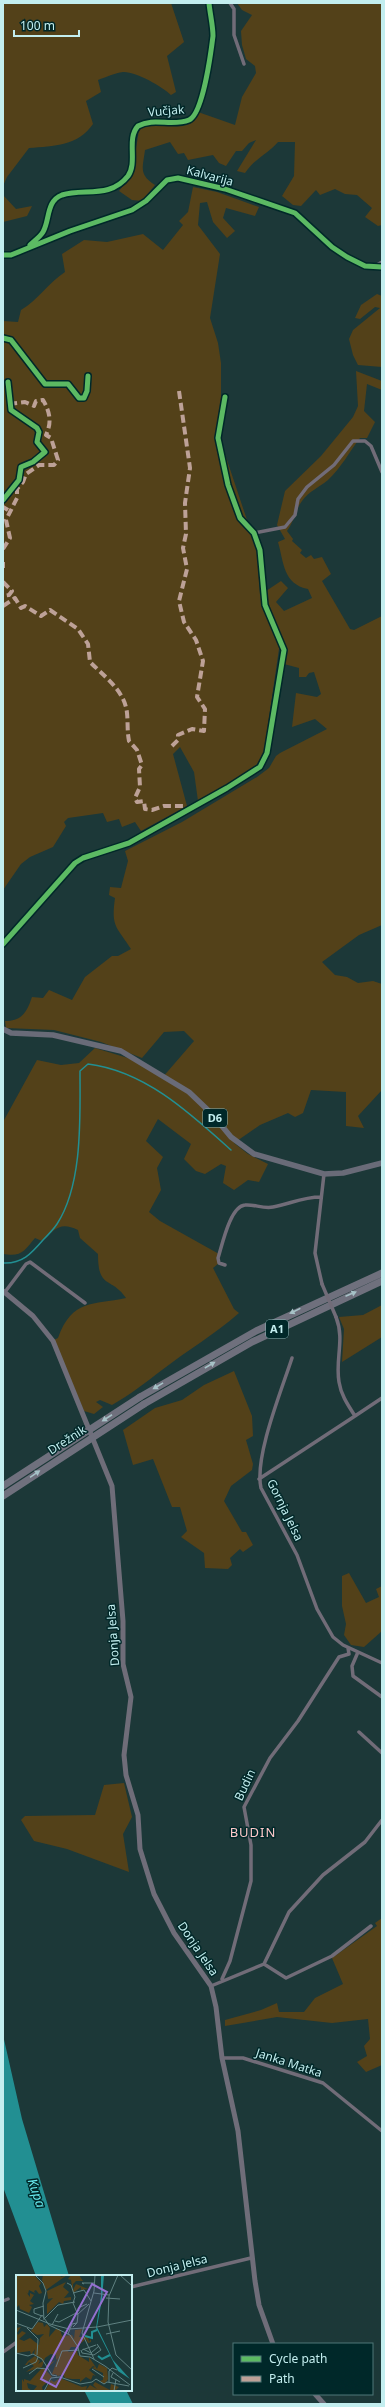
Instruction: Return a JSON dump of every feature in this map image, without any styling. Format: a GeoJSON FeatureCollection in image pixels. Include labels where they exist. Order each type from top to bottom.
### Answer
{"type":"FeatureCollection","features":[{"type":"Feature","properties":{"kind":"highway","name":"Drežnik"},"geometry":{"type":"LineString","coordinates":[[3,1486],[140,1397],[256,1331],[382,1273]]}},
{"type":"Feature","properties":{"kind":"highway","name":"Drežnik"},"geometry":{"type":"LineString","coordinates":[[3,1496],[144,1404],[252,1342],[382,1281]]}},
{"type":"Feature","properties":{"kind":"main road","name":"Vučjak"},"geometry":{"type":"LineString","coordinates":[[28,247],[43,232],[52,203],[62,196],[102,192],[118,185],[128,176],[132,163],[134,132],[138,126],[147,121],[186,121],[195,114],[206,80],[213,35],[209,3]]}},
{"type":"Feature","properties":{"kind":"main road"},"geometry":{"type":"LineString","coordinates":[[3,256],[11,255],[28,247]]}},
{"type":"Feature","properties":{"kind":"main road","name":"D6"},"geometry":{"type":"LineString","coordinates":[[3,1028],[11,1033],[53,1036],[121,1051],[189,1092],[212,1114],[231,1137],[254,1154],[324,1174],[343,1173],[382,1163]]}},
{"type":"Feature","properties":{"kind":"main road","name":"Donja Jelsa"},"geometry":{"type":"LineString","coordinates":[[4,1292],[33,1316],[53,1341],[112,1486],[123,1621],[123,1664],[131,1697],[124,1762],[126,1775],[138,1815],[140,1849],[154,1894],[164,1916],[211,1986],[216,2007],[222,2058],[238,2131],[250,2230],[251,2258],[260,2305],[273,2343]]}},
{"type":"Feature","properties":{"kind":"main road"},"geometry":{"type":"LineString","coordinates":[[316,2395],[324,2404]]}},
{"type":"Feature","properties":{"kind":"street"},"geometry":{"type":"LineString","coordinates":[[230,3],[234,9],[234,34],[244,64]]}},
{"type":"Feature","properties":{"kind":"street","name":"Kalvarija"},"geometry":{"type":"LineString","coordinates":[[28,247],[132,210],[146,201],[167,180],[178,178],[225,189],[295,213],[332,246],[347,257],[365,266],[382,267]]}},
{"type":"Feature","properties":{"kind":"street"},"geometry":{"type":"LineString","coordinates":[[375,266],[382,262]]}},
{"type":"Feature","properties":{"kind":"street"},"geometry":{"type":"LineString","coordinates":[[3,944],[75,863],[83,858],[129,843],[247,777],[264,760],[284,650],[265,605],[260,550],[254,532],[240,518],[228,485],[218,438],[225,397]]}},
{"type":"Feature","properties":{"kind":"street"},"geometry":{"type":"LineString","coordinates":[[254,532],[285,527],[294,515],[298,499],[334,465],[353,442],[365,441],[371,446],[382,472]]}},
{"type":"Feature","properties":{"kind":"street"},"geometry":{"type":"LineString","coordinates":[[324,1174],[316,1253],[322,1284],[341,1330],[339,1381],[344,1399],[355,1416]]}},
{"type":"Feature","properties":{"kind":"street"},"geometry":{"type":"LineString","coordinates":[[225,1265],[218,1262],[218,1258],[229,1222],[236,1209],[244,1205],[272,1207],[305,1198],[321,1197]]}},
{"type":"Feature","properties":{"kind":"street","name":"Donja Jelsa"},"geometry":{"type":"LineString","coordinates":[[4,1292],[26,1264],[30,1262],[85,1304]]}},
{"type":"Feature","properties":{"kind":"street","name":"Gornja Jelsa"},"geometry":{"type":"LineString","coordinates":[[292,1358],[265,1444],[259,1479],[268,1503],[297,1555],[317,1609],[333,1637],[348,1648],[381,1662]]}},
{"type":"Feature","properties":{"kind":"street"},"geometry":{"type":"LineString","coordinates":[[259,1479],[382,1398]]}},
{"type":"Feature","properties":{"kind":"street","name":"Budin"},"geometry":{"type":"LineString","coordinates":[[222,1979],[230,1960],[251,1881],[252,1851],[244,1807],[270,1758],[298,1721],[339,1657],[349,1654],[348,1648]]}},
{"type":"Feature","properties":{"kind":"street"},"geometry":{"type":"LineString","coordinates":[[358,1652],[351,1671],[353,1676],[382,1697]]}},
{"type":"Feature","properties":{"kind":"street"},"geometry":{"type":"LineString","coordinates":[[359,1732],[382,1754]]}},
{"type":"Feature","properties":{"kind":"street"},"geometry":{"type":"LineString","coordinates":[[371,1926],[332,1956],[286,1978],[264,1964],[289,1912],[324,1875],[365,1842],[382,1820]]}},
{"type":"Feature","properties":{"kind":"street","name":"Donja Jelsa"},"geometry":{"type":"LineString","coordinates":[[211,1986],[222,1979],[264,1964]]}},
{"type":"Feature","properties":{"kind":"street","name":"Janka Matka"},"geometry":{"type":"LineString","coordinates":[[222,2058],[243,2058],[323,2083],[382,2132]]}},
{"type":"Feature","properties":{"kind":"street","name":"Donja Jelsa"},"geometry":{"type":"LineString","coordinates":[[132,2287],[251,2258]]}},
{"type":"Feature","properties":{"kind":"street"},"geometry":{"type":"LineString","coordinates":[[3,2301],[8,2299]]}},
{"type":"Feature","properties":{"kind":"street"},"geometry":{"type":"LineString","coordinates":[[3,2352],[16,2343]]}},
{"type":"Feature","properties":{"kind":"shaded area"},"geometry":{"type":"Polygon","coordinates":[[[3,3],[171,3],[184,42],[167,56],[176,92],[171,95],[148,80],[128,72],[117,73],[98,80],[101,92],[86,101],[93,124],[87,131],[80,137],[65,144],[29,148],[7,177],[3,186],[3,3]]]}},
{"type":"Feature","properties":{"kind":"shaded area"},"geometry":{"type":"Polygon","coordinates":[[[237,3],[382,3],[382,225],[378,226],[365,217],[372,208],[357,195],[345,194],[335,189],[320,195],[316,190],[301,206],[293,205],[282,196],[294,176],[295,142],[278,142],[245,173],[237,171],[256,140],[249,143],[242,151],[236,151],[226,166],[219,163],[213,155],[188,160],[184,153],[178,154],[170,142],[145,150],[143,166],[144,174],[155,185],[142,201],[132,200],[119,191],[132,173],[139,130],[145,125],[186,124],[191,122],[198,112],[235,125],[242,97],[256,73],[255,66],[246,59],[242,45],[241,31],[252,15],[242,10],[237,3]]]}},
{"type":"Feature","properties":{"kind":"shaded area"},"geometry":{"type":"Polygon","coordinates":[[[193,187],[217,192],[259,207],[255,216],[226,208],[223,218],[235,231],[227,238],[213,222],[207,202],[200,203],[198,225],[220,254],[210,318],[218,343],[221,363],[221,442],[257,550],[260,595],[281,581],[288,588],[276,602],[284,611],[312,598],[308,589],[300,586],[289,577],[286,572],[278,542],[285,539],[277,525],[285,491],[321,456],[353,417],[358,406],[356,371],[382,381],[382,390],[367,384],[364,411],[375,422],[367,438],[360,438],[333,475],[305,498],[287,531],[293,539],[292,541],[302,550],[300,553],[306,558],[311,555],[314,559],[322,557],[331,574],[322,581],[350,629],[354,630],[382,616],[382,925],[359,935],[322,962],[335,975],[347,977],[358,983],[373,981],[382,984],[382,1090],[358,1116],[364,1128],[346,1126],[346,1092],[311,1090],[303,1113],[295,1117],[288,1113],[260,1125],[234,1143],[248,1154],[268,1164],[259,1182],[248,1180],[234,1190],[223,1183],[226,1166],[221,1164],[205,1174],[196,1171],[184,1159],[191,1144],[158,1119],[146,1141],[163,1157],[157,1168],[161,1190],[149,1212],[160,1221],[219,1254],[219,1263],[213,1268],[234,1309],[239,1313],[119,1401],[112,1405],[100,1400],[96,1402],[103,1407],[94,1414],[84,1411],[54,1340],[58,1338],[70,1316],[77,1310],[94,1303],[126,1298],[120,1291],[103,1278],[100,1273],[98,1254],[80,1238],[78,1230],[72,1227],[62,1226],[54,1230],[42,1241],[35,1238],[25,1250],[19,1254],[3,1254],[3,1122],[37,1060],[61,1065],[79,1063],[95,1048],[131,1059],[162,1078],[194,1041],[184,1031],[164,1032],[142,1058],[101,1042],[54,1030],[6,1028],[5,1021],[11,1021],[23,1015],[32,997],[43,998],[49,990],[72,1000],[85,977],[112,956],[118,956],[131,949],[116,926],[114,921],[115,898],[109,895],[110,887],[121,888],[128,861],[125,851],[182,822],[257,777],[269,768],[276,756],[280,753],[327,729],[315,719],[292,727],[296,693],[317,697],[321,694],[314,672],[309,673],[306,677],[299,677],[299,668],[284,664],[285,651],[280,642],[264,752],[256,766],[245,775],[198,801],[194,772],[180,747],[173,754],[187,806],[141,831],[135,822],[122,827],[119,819],[107,822],[103,813],[68,818],[64,822],[66,826],[53,847],[30,857],[21,864],[3,890],[3,321],[18,322],[21,310],[65,272],[62,254],[84,240],[107,242],[143,234],[163,250],[183,225],[179,221],[188,212],[193,187]]]}},
{"type":"Feature","properties":{"kind":"shaded area"},"geometry":{"type":"Polygon","coordinates":[[[3,195],[16,209],[32,206],[27,216],[3,222],[3,195]]]}},
{"type":"Feature","properties":{"kind":"shaded area"},"geometry":{"type":"Polygon","coordinates":[[[377,294],[382,296],[382,367],[358,365],[353,355],[349,339],[353,330],[380,308],[375,307],[360,319],[355,318],[361,305],[377,294]]]}},
{"type":"Feature","properties":{"kind":"shaded area"},"geometry":{"type":"Polygon","coordinates":[[[382,1305],[382,1337],[342,1362],[344,1329],[339,1317],[363,1315],[382,1305]]]}},
{"type":"Feature","properties":{"kind":"shaded area"},"geometry":{"type":"Polygon","coordinates":[[[234,1371],[252,1416],[253,1436],[246,1440],[253,1464],[252,1470],[231,1486],[224,1501],[242,1532],[246,1532],[253,1545],[243,1552],[240,1549],[230,1558],[232,1565],[228,1569],[205,1568],[204,1553],[181,1537],[187,1531],[180,1507],[172,1507],[153,1459],[133,1465],[123,1430],[155,1408],[182,1400],[204,1385],[234,1371]]]}},
{"type":"Feature","properties":{"kind":"shaded area"},"geometry":{"type":"Polygon","coordinates":[[[349,1573],[366,1603],[379,1597],[376,1589],[382,1586],[382,1631],[364,1647],[351,1645],[344,1635],[346,1624],[342,1606],[342,1576],[349,1573]]]}},
{"type":"Feature","properties":{"kind":"shaded area"},"geometry":{"type":"Polygon","coordinates":[[[124,1783],[132,1817],[123,1834],[129,1872],[67,1849],[34,1841],[21,1820],[25,1816],[95,1815],[104,1785],[124,1783]]]}},
{"type":"Feature","properties":{"kind":"shaded area"},"geometry":{"type":"Polygon","coordinates":[[[382,1918],[382,2065],[366,2072],[357,2062],[367,2056],[364,2046],[370,2039],[368,2019],[332,2023],[277,2017],[225,2026],[225,2020],[261,2010],[277,2003],[279,2012],[304,2012],[315,1998],[343,1984],[332,1958],[377,1926],[375,1923],[382,1918]]]}},
{"type":"Feature","properties":{"kind":"water","name":"Kupa"},"geometry":{"type":"Polygon","coordinates":[[[3,2035],[22,2119],[69,2275],[36,2275],[3,2187],[3,2035]]]}},
{"type":"Feature","properties":{"kind":"water"},"geometry":{"type":"Polygon","coordinates":[[[84,2391],[126,2391],[133,2404],[91,2404],[84,2391]]]}},
{"type":"Feature","properties":{"kind":"waterway"},"geometry":{"type":"LineString","coordinates":[[3,1263],[16,1262],[30,1254],[54,1228],[65,1208],[72,1190],[76,1170],[80,1129],[80,1071],[88,1064],[109,1068],[129,1075],[166,1096],[183,1108],[231,1150]]}},
{"type":"Feature","properties":{"kind":"marked path"},"geometry":{"type":"LineString","coordinates":[[172,746],[178,740],[178,735],[192,729],[204,731],[205,709],[197,697],[203,661],[196,640],[184,622],[179,601],[187,569],[183,548],[186,534],[185,503],[190,468],[179,391]]}},
{"type":"Feature","properties":{"kind":"marked path"},"geometry":{"type":"LineString","coordinates":[[3,549],[10,538],[6,520],[17,498],[17,489],[23,482],[26,474],[39,465],[54,465],[58,460],[51,438],[46,435],[50,421],[43,400],[36,401],[34,406],[25,402],[9,404]]}},
{"type":"Feature","properties":{"kind":"marked path"},"geometry":{"type":"LineString","coordinates":[[3,507],[8,510]]}},
{"type":"Feature","properties":{"kind":"marked path"},"geometry":{"type":"LineString","coordinates":[[3,562],[3,568]]}},
{"type":"Feature","properties":{"kind":"marked path"},"geometry":{"type":"LineString","coordinates":[[3,582],[12,591],[9,595],[3,596]]}},
{"type":"Feature","properties":{"kind":"marked path"},"geometry":{"type":"LineString","coordinates":[[3,606],[15,598],[21,608],[25,606],[41,616],[50,610],[78,629],[88,644],[90,662],[113,684],[125,705],[129,741],[137,750],[142,765],[139,769],[140,787],[135,798],[137,802],[144,801],[145,809],[152,810],[164,806],[185,806]]}},
{"type":"Feature","properties":{"kind":"cycle path"},"geometry":{"type":"LineString","coordinates":[[30,245],[43,232],[51,206],[57,198],[70,193],[96,192],[113,188],[128,176],[132,164],[133,137],[138,126],[150,122],[183,122],[189,120],[194,115],[206,82],[212,44],[213,32],[209,3]]}},
{"type":"Feature","properties":{"kind":"cycle path"},"geometry":{"type":"LineString","coordinates":[[3,255],[11,255],[70,231],[132,210],[146,201],[167,180],[178,178],[225,189],[295,213],[332,247],[347,257],[365,266],[382,267]]}},
{"type":"Feature","properties":{"kind":"cycle path"},"geometry":{"type":"LineString","coordinates":[[3,338],[11,340],[45,384],[68,384],[79,398],[84,398],[87,391],[88,376]]}},
{"type":"Feature","properties":{"kind":"cycle path"},"geometry":{"type":"LineString","coordinates":[[3,500],[19,480],[21,467],[33,462],[45,452],[37,442],[39,432],[37,428],[11,410],[8,382]]}},
{"type":"Feature","properties":{"kind":"cycle path"},"geometry":{"type":"LineString","coordinates":[[3,944],[75,863],[83,858],[129,843],[227,788],[260,767],[267,753],[284,650],[265,605],[260,550],[254,533],[240,518],[228,485],[218,438],[225,397]]}},
{"type":"Feature","properties":{"kind":"district","name":"BUDIN"},"geometry":{"type":"Point","coordinates":[253,1832]}}]}
